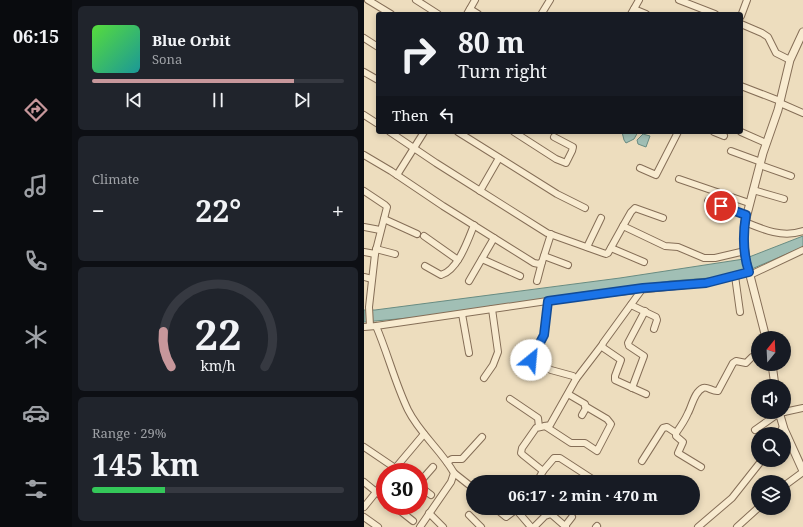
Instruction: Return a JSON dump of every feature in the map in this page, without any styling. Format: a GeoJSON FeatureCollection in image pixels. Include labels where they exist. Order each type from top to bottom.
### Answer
{"type":"FeatureCollection","features":[{"type":"Feature","properties":{"kind":"street"},"geometry":{"type":"LineString","coordinates":[[368,0],[388,12]]}},
{"type":"Feature","properties":{"kind":"street"},"geometry":{"type":"LineString","coordinates":[[416,0],[435,12]]}},
{"type":"Feature","properties":{"kind":"street"},"geometry":{"type":"LineString","coordinates":[[469,11],[475,0]]}},
{"type":"Feature","properties":{"kind":"street"},"geometry":{"type":"LineString","coordinates":[[543,12],[550,0]]}},
{"type":"Feature","properties":{"kind":"street"},"geometry":{"type":"LineString","coordinates":[[633,11],[639,0]]}},
{"type":"Feature","properties":{"kind":"street"},"geometry":{"type":"LineString","coordinates":[[679,0],[710,12]]}},
{"type":"Feature","properties":{"kind":"street"},"geometry":{"type":"LineString","coordinates":[[742,12],[747,0]]}},
{"type":"Feature","properties":{"kind":"street"},"geometry":{"type":"LineString","coordinates":[[743,25],[768,37],[776,53],[790,60]]}},
{"type":"Feature","properties":{"kind":"street"},"geometry":{"type":"LineString","coordinates":[[764,331],[745,253],[746,219],[760,163],[780,102],[790,60],[803,32]]}},
{"type":"Feature","properties":{"kind":"street"},"geometry":{"type":"LineString","coordinates":[[364,38],[376,46]]}},
{"type":"Feature","properties":{"kind":"street"},"geometry":{"type":"LineString","coordinates":[[364,72],[376,79]]}},
{"type":"Feature","properties":{"kind":"street"},"geometry":{"type":"LineString","coordinates":[[743,87],[803,113]]}},
{"type":"Feature","properties":{"kind":"street"},"geometry":{"type":"LineString","coordinates":[[364,115],[376,123]]}},
{"type":"Feature","properties":{"kind":"street"},"geometry":{"type":"LineString","coordinates":[[743,133],[766,143]]}},
{"type":"Feature","properties":{"kind":"street"},"geometry":{"type":"LineString","coordinates":[[393,134],[480,191],[551,234],[606,254],[611,248],[631,212],[635,208],[663,218]]}},
{"type":"Feature","properties":{"kind":"street"},"geometry":{"type":"LineString","coordinates":[[397,175],[423,134]]}},
{"type":"Feature","properties":{"kind":"street"},"geometry":{"type":"LineString","coordinates":[[461,134],[557,194],[585,208]]}},
{"type":"Feature","properties":{"kind":"street"},"geometry":{"type":"LineString","coordinates":[[517,134],[560,161],[566,163],[573,147],[554,137]]}},
{"type":"Feature","properties":{"kind":"street"},"geometry":{"type":"LineString","coordinates":[[640,168],[656,175],[677,134]]}},
{"type":"Feature","properties":{"kind":"street"},"geometry":{"type":"LineString","coordinates":[[719,134],[724,136]]}},
{"type":"Feature","properties":{"kind":"street"},"geometry":{"type":"LineString","coordinates":[[731,151],[791,176]]}},
{"type":"Feature","properties":{"kind":"street"},"geometry":{"type":"LineString","coordinates":[[364,155],[534,264],[539,264],[543,259]]}},
{"type":"Feature","properties":{"kind":"street"},"geometry":{"type":"LineString","coordinates":[[480,191],[499,158]]}},
{"type":"Feature","properties":{"kind":"street"},"geometry":{"type":"LineString","coordinates":[[678,179],[750,203]]}},
{"type":"Feature","properties":{"kind":"street"},"geometry":{"type":"LineString","coordinates":[[753,190],[784,199]]}},
{"type":"Feature","properties":{"kind":"street"},"geometry":{"type":"LineString","coordinates":[[364,191],[385,204],[387,209],[375,252],[368,306],[370,326],[386,350],[409,411],[424,434],[454,472],[466,482]]}},
{"type":"Feature","properties":{"kind":"street"},"geometry":{"type":"LineString","coordinates":[[708,202],[746,219],[766,230],[780,234],[803,231]]}},
{"type":"Feature","properties":{"kind":"street"},"geometry":{"type":"LineString","coordinates":[[587,248],[601,218]]}},
{"type":"Feature","properties":{"kind":"street"},"geometry":{"type":"LineString","coordinates":[[384,219],[417,234]]}},
{"type":"Feature","properties":{"kind":"street"},"geometry":{"type":"LineString","coordinates":[[425,266],[441,275],[448,272],[458,260],[474,225]]}},
{"type":"Feature","properties":{"kind":"street"},"geometry":{"type":"LineString","coordinates":[[623,226],[665,246],[678,246],[704,258],[715,258],[745,253]]}},
{"type":"Feature","properties":{"kind":"street"},"geometry":{"type":"LineString","coordinates":[[364,227],[380,230]]}},
{"type":"Feature","properties":{"kind":"street"},"geometry":{"type":"LineString","coordinates":[[537,281],[551,234]]}},
{"type":"Feature","properties":{"kind":"street"},"geometry":{"type":"LineString","coordinates":[[424,236],[458,260]]}},
{"type":"Feature","properties":{"kind":"street"},"geometry":{"type":"LineString","coordinates":[[468,281],[494,238]]}},
{"type":"Feature","properties":{"kind":"street"},"geometry":{"type":"LineString","coordinates":[[611,248],[644,262]]}},
{"type":"Feature","properties":{"kind":"street"},"geometry":{"type":"LineString","coordinates":[[370,326],[643,288],[706,283],[749,272],[803,250]]}},
{"type":"Feature","properties":{"kind":"street"},"geometry":{"type":"LineString","coordinates":[[364,252],[395,254]]}},
{"type":"Feature","properties":{"kind":"street"},"geometry":{"type":"LineString","coordinates":[[482,259],[520,276]]}},
{"type":"Feature","properties":{"kind":"street"},"geometry":{"type":"LineString","coordinates":[[543,259],[568,265]]}},
{"type":"Feature","properties":{"kind":"street"},"geometry":{"type":"LineString","coordinates":[[735,276],[740,312]]}},
{"type":"Feature","properties":{"kind":"street"},"geometry":{"type":"LineString","coordinates":[[364,277],[372,279]]}},
{"type":"Feature","properties":{"kind":"street"},"geometry":{"type":"LineString","coordinates":[[543,471],[523,455],[521,450],[529,436],[542,426],[550,425],[576,379],[632,305],[643,288]]}},
{"type":"Feature","properties":{"kind":"street"},"geometry":{"type":"LineString","coordinates":[[548,301],[544,335],[531,360],[550,370],[573,376],[576,379]]}},
{"type":"Feature","properties":{"kind":"street"},"geometry":{"type":"LineString","coordinates":[[632,305],[657,318],[654,329]]}},
{"type":"Feature","properties":{"kind":"street"},"geometry":{"type":"LineString","coordinates":[[484,378],[493,365],[498,352],[492,309]]}},
{"type":"Feature","properties":{"kind":"street"},"geometry":{"type":"LineString","coordinates":[[632,388],[644,356],[629,346],[628,343],[644,311]]}},
{"type":"Feature","properties":{"kind":"street"},"geometry":{"type":"LineString","coordinates":[[462,314],[469,353]]}},
{"type":"Feature","properties":{"kind":"street"},"geometry":{"type":"LineString","coordinates":[[602,345],[602,348],[621,360],[614,378],[615,380],[646,394]]}},
{"type":"Feature","properties":{"kind":"street"},"geometry":{"type":"LineString","coordinates":[[676,433],[688,413],[694,398],[702,389],[706,388],[713,391],[718,391],[733,363],[736,361],[746,363],[751,358]]}},
{"type":"Feature","properties":{"kind":"street"},"geometry":{"type":"LineString","coordinates":[[510,399],[538,418],[542,426],[571,443],[585,443],[597,451],[611,424],[607,419],[568,394]]}},
{"type":"Feature","properties":{"kind":"street"},"geometry":{"type":"LineString","coordinates":[[582,415],[585,406]]}},
{"type":"Feature","properties":{"kind":"street"},"geometry":{"type":"LineString","coordinates":[[791,410],[803,408]]}},
{"type":"Feature","properties":{"kind":"street"},"geometry":{"type":"LineString","coordinates":[[759,427],[771,419]]}},
{"type":"Feature","properties":{"kind":"street"},"geometry":{"type":"LineString","coordinates":[[782,419],[783,427]]}},
{"type":"Feature","properties":{"kind":"street"},"geometry":{"type":"LineString","coordinates":[[642,461],[663,428],[667,427],[676,433],[676,436],[683,442],[678,453],[702,467]]}},
{"type":"Feature","properties":{"kind":"street"},"geometry":{"type":"LineString","coordinates":[[402,463],[424,434]]}},
{"type":"Feature","properties":{"kind":"street"},"geometry":{"type":"LineString","coordinates":[[447,462],[452,459],[462,459],[482,437]]}},
{"type":"Feature","properties":{"kind":"street"},"geometry":{"type":"LineString","coordinates":[[791,445],[803,471],[791,480]]}},
{"type":"Feature","properties":{"kind":"street"},"geometry":{"type":"LineString","coordinates":[[364,446],[386,463]]}},
{"type":"Feature","properties":{"kind":"street"},"geometry":{"type":"LineString","coordinates":[[541,475],[554,458],[560,458],[586,475]]}},
{"type":"Feature","properties":{"kind":"street"},"geometry":{"type":"LineString","coordinates":[[428,473],[433,467]]}},
{"type":"Feature","properties":{"kind":"street"},"geometry":{"type":"LineString","coordinates":[[698,527],[732,498],[756,467]]}},
{"type":"Feature","properties":{"kind":"street"},"geometry":{"type":"LineString","coordinates":[[420,527],[452,482],[454,472]]}},
{"type":"Feature","properties":{"kind":"street"},"geometry":{"type":"LineString","coordinates":[[364,482],[376,492],[364,507]]}},
{"type":"Feature","properties":{"kind":"street"},"geometry":{"type":"LineString","coordinates":[[429,514],[443,527]]}},
{"type":"Feature","properties":{"kind":"street"},"geometry":{"type":"LineString","coordinates":[[521,515],[532,527],[545,516],[551,514],[566,527],[572,517]]}},
{"type":"Feature","properties":{"kind":"street"},"geometry":{"type":"LineString","coordinates":[[737,527],[751,514]]}},
{"type":"Feature","properties":{"kind":"street"},"geometry":{"type":"LineString","coordinates":[[405,515],[413,521]]}},
{"type":"Feature","properties":{"kind":"street"},"geometry":{"type":"LineString","coordinates":[[469,515],[481,527]]}},
{"type":"Feature","properties":{"kind":"street"},"geometry":{"type":"LineString","coordinates":[[364,517],[378,527]]}},
{"type":"Feature","properties":{"kind":"water"},"geometry":{"type":"Polygon","coordinates":[[[622,134],[637,134],[634,139],[626,143],[622,134]]]}},
{"type":"Feature","properties":{"kind":"water"},"geometry":{"type":"Polygon","coordinates":[[[643,134],[650,136],[646,147],[638,144],[637,140],[643,134]]]}},
{"type":"Feature","properties":{"kind":"water"},"geometry":{"type":"Polygon","coordinates":[[[803,236],[803,247],[740,274],[670,281],[453,314],[364,322],[364,310],[375,310],[620,278],[744,259],[803,236]]]}},
{"type":"Feature","properties":{"kind":"route"},"geometry":{"type":"LineString","coordinates":[[531,360],[544,335],[548,301],[643,288],[706,283],[749,272],[745,256],[744,228],[746,215],[721,206]]}}]}
